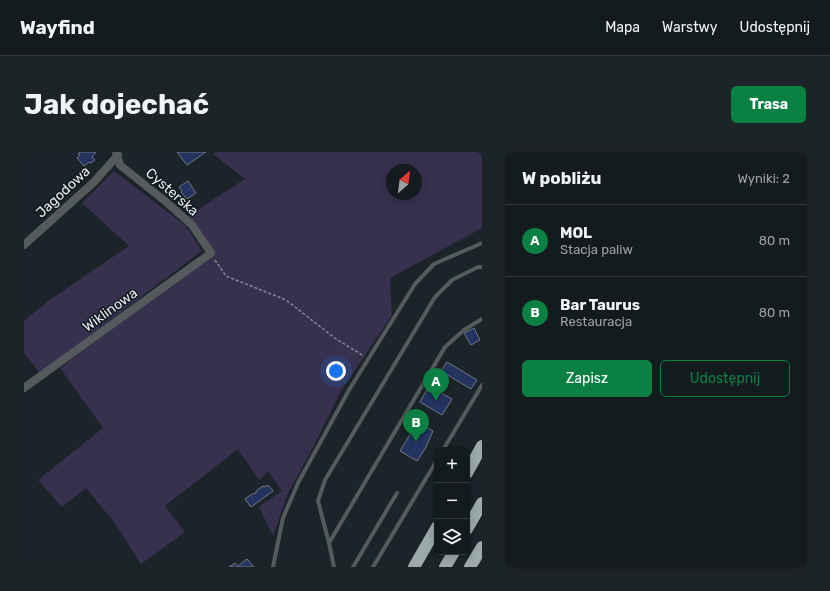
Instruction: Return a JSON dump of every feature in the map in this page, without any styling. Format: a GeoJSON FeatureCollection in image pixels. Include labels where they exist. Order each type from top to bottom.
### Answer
{"type":"FeatureCollection","features":[{"type":"Feature","properties":{"kind":"highway"},"geometry":{"type":"LineString","coordinates":[[470,468],[482,446]]}},
{"type":"Feature","properties":{"kind":"highway"},"geometry":{"type":"LineString","coordinates":[[470,524],[482,503]]}},
{"type":"Feature","properties":{"kind":"highway"},"geometry":{"type":"LineString","coordinates":[[414,567],[434,532]]}},
{"type":"Feature","properties":{"kind":"highway"},"geometry":{"type":"LineString","coordinates":[[470,567],[482,547]]}},
{"type":"Feature","properties":{"kind":"highway"},"geometry":{"type":"LineString","coordinates":[[445,567],[452,555]]}},
{"type":"Feature","properties":{"kind":"street","name":"Jagodowa"},"geometry":{"type":"LineString","coordinates":[[24,245],[94,182],[117,154]]}},
{"type":"Feature","properties":{"kind":"street","name":"Cysterska"},"geometry":{"type":"LineString","coordinates":[[117,154],[120,165],[192,225],[211,253]]}},
{"type":"Feature","properties":{"kind":"street","name":"Wiklinowa"},"geometry":{"type":"LineString","coordinates":[[24,388],[211,253]]}},
{"type":"Feature","properties":{"kind":"lane"},"geometry":{"type":"LineString","coordinates":[[273,567],[283,518],[298,483],[349,390],[415,284],[434,264],[482,243]]}},
{"type":"Feature","properties":{"kind":"lane"},"geometry":{"type":"LineString","coordinates":[[334,567],[318,501],[325,480],[435,297],[452,280],[478,267],[482,267]]}},
{"type":"Feature","properties":{"kind":"lane"},"geometry":{"type":"LineString","coordinates":[[329,543],[445,346],[464,330],[482,319]]}},
{"type":"Feature","properties":{"kind":"lane"},"geometry":{"type":"LineString","coordinates":[[445,447],[482,385]]}},
{"type":"Feature","properties":{"kind":"lane"},"geometry":{"type":"LineString","coordinates":[[373,567],[434,465]]}},
{"type":"Feature","properties":{"kind":"lane"},"geometry":{"type":"LineString","coordinates":[[353,567],[397,493]]}},
{"type":"Feature","properties":{"kind":"path"},"geometry":{"type":"LineString","coordinates":[[211,253],[226,276],[286,300],[336,339],[368,359]]}},
{"type":"Feature","properties":{"kind":"shaded area"},"geometry":{"type":"Polygon","coordinates":[[[217,152],[482,152],[482,228],[390,278],[392,315],[341,391],[288,493],[273,536],[259,507],[282,491],[268,471],[259,480],[238,449],[165,506],[185,532],[141,564],[114,522],[86,488],[62,507],[38,480],[103,428],[60,368],[210,257],[199,229],[188,216],[245,179],[213,154],[217,152]]]}},
{"type":"Feature","properties":{"kind":"shaded area"},"geometry":{"type":"Polygon","coordinates":[[[114,171],[186,226],[202,251],[40,373],[24,353],[24,321],[48,301],[129,246],[82,203],[114,171]]]}},
{"type":"Feature","properties":{"kind":"building"},"geometry":{"type":"Polygon","coordinates":[[[80,152],[96,152],[92,157],[95,160],[84,166],[77,158],[80,155],[78,154],[80,152]]]}},
{"type":"Feature","properties":{"kind":"building"},"geometry":{"type":"Polygon","coordinates":[[[177,152],[206,152],[187,165],[177,152]]]}},
{"type":"Feature","properties":{"kind":"building"},"geometry":{"type":"Polygon","coordinates":[[[188,181],[196,193],[187,199],[179,187],[188,181]]]}},
{"type":"Feature","properties":{"kind":"building"},"geometry":{"type":"Polygon","coordinates":[[[474,328],[480,340],[471,345],[464,333],[474,328]]]}},
{"type":"Feature","properties":{"kind":"building"},"geometry":{"type":"Polygon","coordinates":[[[447,362],[477,380],[471,389],[441,371],[447,362]]]}},
{"type":"Feature","properties":{"kind":"building"},"geometry":{"type":"Polygon","coordinates":[[[429,386],[452,399],[442,415],[420,402],[429,386]]]}},
{"type":"Feature","properties":{"kind":"building"},"geometry":{"type":"Polygon","coordinates":[[[420,423],[433,431],[426,447],[417,461],[400,451],[414,428],[417,429],[420,423]]]}},
{"type":"Feature","properties":{"kind":"building"},"geometry":{"type":"Polygon","coordinates":[[[268,485],[273,491],[251,507],[245,499],[256,493],[256,491],[263,486],[268,485]]]}},
{"type":"Feature","properties":{"kind":"building"},"geometry":{"type":"Polygon","coordinates":[[[247,559],[254,567],[229,567],[235,563],[238,566],[247,559]]]}},
{"type":"Feature","properties":{"kind":"place","name":"MOL"},"geometry":{"type":"Point","coordinates":[436,401]}},
{"type":"Feature","properties":{"kind":"place","name":"Bar Taurus"},"geometry":{"type":"Point","coordinates":[416,442]}}]}
